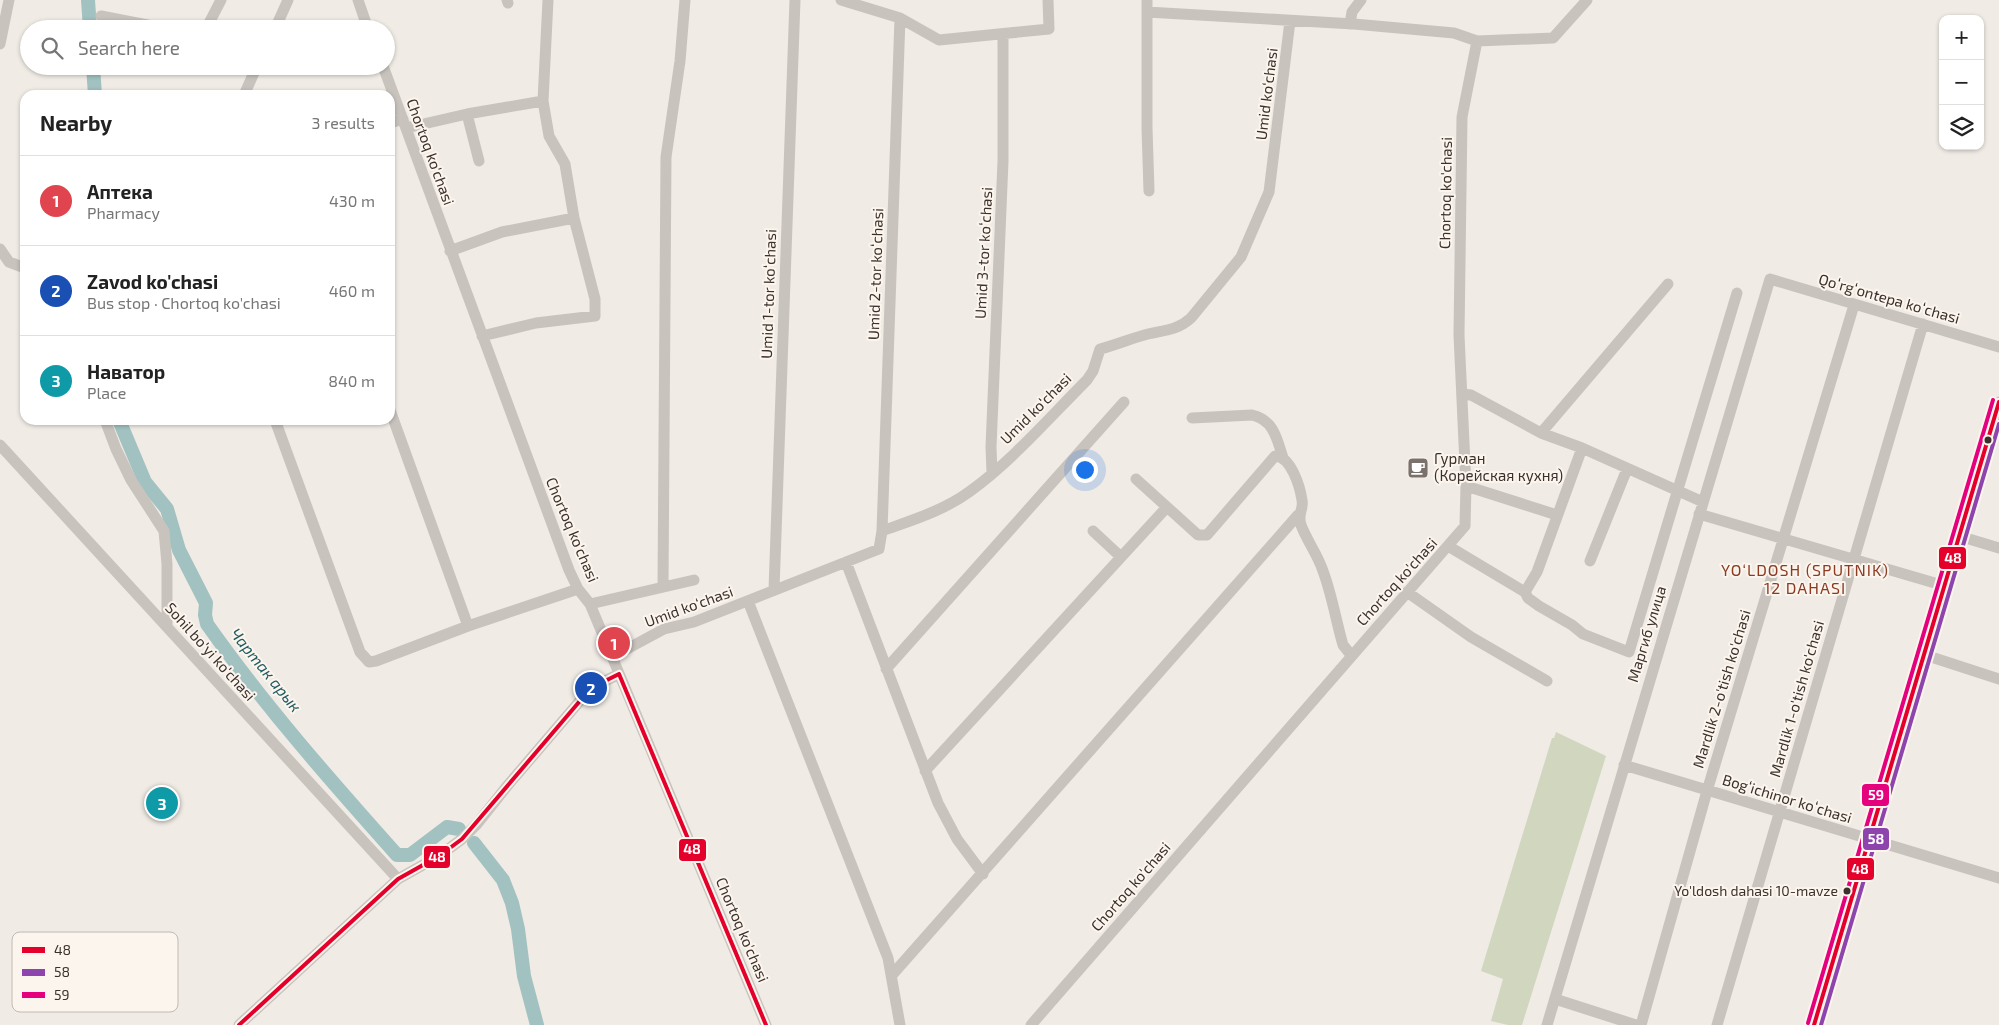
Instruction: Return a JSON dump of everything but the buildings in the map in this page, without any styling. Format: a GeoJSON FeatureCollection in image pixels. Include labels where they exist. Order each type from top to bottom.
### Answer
{"type":"FeatureCollection","features":[{"type":"Feature","properties":{"kind":"street"},"geometry":{"type":"LineString","coordinates":[[0,44],[9,0]]}},
{"type":"Feature","properties":{"kind":"street"},"geometry":{"type":"LineString","coordinates":[[211,20],[221,0]]}},
{"type":"Feature","properties":{"kind":"street"},"geometry":{"type":"LineString","coordinates":[[279,20],[288,0]]}},
{"type":"Feature","properties":{"kind":"street"},"geometry":{"type":"LineString","coordinates":[[358,0],[365,20]]}},
{"type":"Feature","properties":{"kind":"street"},"geometry":{"type":"LineString","coordinates":[[482,336],[536,323],[595,316],[595,299],[574,218],[566,164],[549,136],[543,101],[548,0]]}},
{"type":"Feature","properties":{"kind":"street"},"geometry":{"type":"LineString","coordinates":[[663,586],[666,157],[680,61],[684,0]]}},
{"type":"Feature","properties":{"kind":"street","name":"Umid 1-tor koʻchasi"},"geometry":{"type":"LineString","coordinates":[[774,590],[795,0]]}},
{"type":"Feature","properties":{"kind":"street"},"geometry":{"type":"LineString","coordinates":[[841,0],[900,18],[939,40],[1049,30],[1048,0]]}},
{"type":"Feature","properties":{"kind":"street"},"geometry":{"type":"LineString","coordinates":[[1147,0],[1149,191]]}},
{"type":"Feature","properties":{"kind":"street"},"geometry":{"type":"LineString","coordinates":[[1350,24],[1354,8],[1361,0]]}},
{"type":"Feature","properties":{"kind":"street"},"geometry":{"type":"LineString","coordinates":[[1147,12],[1350,24],[1454,33],[1477,41],[1553,38],[1587,0]]}},
{"type":"Feature","properties":{"kind":"street"},"geometry":{"type":"LineString","coordinates":[[101,16],[122,20]]}},
{"type":"Feature","properties":{"kind":"street","name":"Umid 2-tor koʻchasi"},"geometry":{"type":"LineString","coordinates":[[882,531],[900,18]]}},
{"type":"Feature","properties":{"kind":"street","name":"Umid ko‘chasi"},"geometry":{"type":"LineString","coordinates":[[612,657],[664,629],[694,622],[880,549],[882,531],[931,514],[968,493],[992,473],[1087,380],[1093,371],[1100,350],[1182,326],[1192,318],[1241,257],[1269,192],[1290,21]]}},
{"type":"Feature","properties":{"kind":"street","name":"Umid 3-tor koʻchasi"},"geometry":{"type":"LineString","coordinates":[[992,473],[990,447],[1003,161],[1003,34]]}},
{"type":"Feature","properties":{"kind":"street","name":"Chortoq ko'chasi"},"geometry":{"type":"LineString","coordinates":[[1031,1025],[1448,546],[1460,532],[1466,521],[1460,335],[1462,118],[1477,41]]}},
{"type":"Feature","properties":{"kind":"street"},"geometry":{"type":"LineString","coordinates":[[246,90],[253,75]]}},
{"type":"Feature","properties":{"kind":"street","name":"Chortoq ko'chasi"},"geometry":{"type":"LineString","coordinates":[[386,75],[392,90]]}},
{"type":"Feature","properties":{"kind":"street","name":"Chortoq ko'chasi"},"geometry":{"type":"LineString","coordinates":[[395,99],[545,507],[578,589],[590,604],[766,1025]]}},
{"type":"Feature","properties":{"kind":"street"},"geometry":{"type":"LineString","coordinates":[[395,124],[543,101]]}},
{"type":"Feature","properties":{"kind":"street"},"geometry":{"type":"LineString","coordinates":[[467,114],[479,161]]}},
{"type":"Feature","properties":{"kind":"street"},"geometry":{"type":"LineString","coordinates":[[450,251],[502,232],[574,218]]}},
{"type":"Feature","properties":{"kind":"street"},"geometry":{"type":"LineString","coordinates":[[0,249],[9,262],[20,268]]}},
{"type":"Feature","properties":{"kind":"street","name":"Qoʻrgʻontepa koʻchasi"},"geometry":{"type":"LineString","coordinates":[[1770,279],[1999,346]]}},
{"type":"Feature","properties":{"kind":"street","name":"Маргиб улица"},"geometry":{"type":"LineString","coordinates":[[1547,1025],[1770,279]]}},
{"type":"Feature","properties":{"kind":"street"},"geometry":{"type":"LineString","coordinates":[[1541,433],[1668,284]]}},
{"type":"Feature","properties":{"kind":"street"},"geometry":{"type":"LineString","coordinates":[[1448,546],[1525,592],[1528,598],[1539,606],[1572,625],[1583,634],[1629,652],[1737,293]]}},
{"type":"Feature","properties":{"kind":"street","name":"Mardlik 2-o'tish ko'chasi"},"geometry":{"type":"LineString","coordinates":[[1642,1025],[1707,791],[1854,305]]}},
{"type":"Feature","properties":{"kind":"street","name":"Mardlik 1-o'tish ko'chasi"},"geometry":{"type":"LineString","coordinates":[[1717,1025],[1923,324]]}},
{"type":"Feature","properties":{"kind":"street"},"geometry":{"type":"LineString","coordinates":[[1462,394],[1471,395],[1541,433],[1582,448],[1703,502]]}},
{"type":"Feature","properties":{"kind":"street"},"geometry":{"type":"LineString","coordinates":[[886,669],[1124,402]]}},
{"type":"Feature","properties":{"kind":"street"},"geometry":{"type":"LineString","coordinates":[[1814,1025],[1999,402]]}},
{"type":"Feature","properties":{"kind":"street"},"geometry":{"type":"LineString","coordinates":[[892,975],[1298,515],[1302,498],[1289,465],[1283,458],[1274,428],[1261,417],[1252,415],[1192,418]]}},
{"type":"Feature","properties":{"kind":"street"},"geometry":{"type":"LineString","coordinates":[[395,424],[468,626]]}},
{"type":"Feature","properties":{"kind":"street"},"geometry":{"type":"LineString","coordinates":[[107,425],[116,449],[132,480],[164,531],[167,564],[167,627]]}},
{"type":"Feature","properties":{"kind":"street"},"geometry":{"type":"LineString","coordinates":[[277,425],[363,658],[369,662],[578,589]]}},
{"type":"Feature","properties":{"kind":"street","name":"Sohil bo'yi ko'chasi"},"geometry":{"type":"LineString","coordinates":[[0,444],[398,879]]}},
{"type":"Feature","properties":{"kind":"street"},"geometry":{"type":"LineString","coordinates":[[1525,592],[1537,572],[1582,448]]}},
{"type":"Feature","properties":{"kind":"street"},"geometry":{"type":"LineString","coordinates":[[1136,479],[1198,535],[1207,535],[1272,458],[1279,456],[1283,458]]}},
{"type":"Feature","properties":{"kind":"street"},"geometry":{"type":"LineString","coordinates":[[1590,561],[1626,469]]}},
{"type":"Feature","properties":{"kind":"street"},"geometry":{"type":"LineString","coordinates":[[1466,486],[1557,515]]}},
{"type":"Feature","properties":{"kind":"street"},"geometry":{"type":"LineString","coordinates":[[925,771],[1167,507]]}},
{"type":"Feature","properties":{"kind":"street"},"geometry":{"type":"LineString","coordinates":[[1699,514],[1945,586]]}},
{"type":"Feature","properties":{"kind":"street"},"geometry":{"type":"LineString","coordinates":[[1298,515],[1323,570],[1343,645],[1351,656]]}},
{"type":"Feature","properties":{"kind":"street"},"geometry":{"type":"LineString","coordinates":[[1093,531],[1121,557]]}},
{"type":"Feature","properties":{"kind":"street"},"geometry":{"type":"LineString","coordinates":[[1959,536],[1999,548]]}},
{"type":"Feature","properties":{"kind":"street"},"geometry":{"type":"LineString","coordinates":[[846,562],[938,803],[957,839],[983,874]]}},
{"type":"Feature","properties":{"kind":"street"},"geometry":{"type":"LineString","coordinates":[[590,604],[694,580]]}},
{"type":"Feature","properties":{"kind":"street"},"geometry":{"type":"LineString","coordinates":[[1407,592],[1471,637],[1547,681]]}},
{"type":"Feature","properties":{"kind":"street"},"geometry":{"type":"LineString","coordinates":[[748,601],[888,958],[900,1025]]}},
{"type":"Feature","properties":{"kind":"street"},"geometry":{"type":"LineString","coordinates":[[1925,655],[1999,679]]}},
{"type":"Feature","properties":{"kind":"street"},"geometry":{"type":"LineString","coordinates":[[239,1025],[398,879],[439,856],[462,839],[477,824],[508,784],[592,688],[619,674]]}},
{"type":"Feature","properties":{"kind":"street","name":"Bogʻichinor koʻchasi"},"geometry":{"type":"LineString","coordinates":[[1624,765],[1999,878]]}},
{"type":"Feature","properties":{"kind":"street"},"geometry":{"type":"LineString","coordinates":[[1555,999],[1636,1025]]}},
{"type":"Feature","properties":{"kind":"green space"},"geometry":{"type":"Polygon","coordinates":[[[1556,732],[1606,756],[1522,1025],[1508,1025],[1491,1021],[1503,979],[1481,971],[1552,738],[1554,738],[1556,732]]]}},
{"type":"Feature","properties":{"kind":"waterway","name":"Чартак арык"},"geometry":{"type":"LineString","coordinates":[[88,0],[89,20]]}},
{"type":"Feature","properties":{"kind":"waterway","name":"Чартак арык"},"geometry":{"type":"LineString","coordinates":[[94,75],[95,90]]}},
{"type":"Feature","properties":{"kind":"waterway","name":"Чартак арык"},"geometry":{"type":"LineString","coordinates":[[121,425],[145,482],[167,509],[179,550],[206,603],[205,615],[207,624],[251,684],[299,742],[397,855],[410,855],[447,827],[459,829]]}},
{"type":"Feature","properties":{"kind":"waterway","name":"Чартак арык"},"geometry":{"type":"LineString","coordinates":[[474,843],[503,880],[512,903],[518,929],[524,976],[537,1025]]}},
{"type":"Feature","properties":{"kind":"transit line","name":"59"},"geometry":{"type":"LineString","coordinates":[[1808,1023],[1993,400]]}},
{"type":"Feature","properties":{"kind":"transit line","name":"48"},"geometry":{"type":"LineString","coordinates":[[1814,1025],[1999,402]]}},
{"type":"Feature","properties":{"kind":"transit line","name":"58"},"geometry":{"type":"LineString","coordinates":[[1821,1025],[1999,424]]}},
{"type":"Feature","properties":{"kind":"transit line","name":"48"},"geometry":{"type":"LineString","coordinates":[[619,674],[766,1025]]}},
{"type":"Feature","properties":{"kind":"transit line","name":"48"},"geometry":{"type":"LineString","coordinates":[[239,1025],[398,879],[439,856],[462,839],[591,688],[619,674]]}},
{"type":"Feature","properties":{"kind":"place","name":"Гурман (Корейская кухня)"},"geometry":{"type":"Point","coordinates":[1418,468]}},
{"type":"Feature","properties":{"kind":"place","name":"Аптека"},"geometry":{"type":"Point","coordinates":[614,643]}},
{"type":"Feature","properties":{"kind":"place","name":"Zavod ko'chasi"},"geometry":{"type":"Point","coordinates":[591,688]}},
{"type":"Feature","properties":{"kind":"place","name":"Наватор"},"geometry":{"type":"Point","coordinates":[162,803]}},
{"type":"Feature","properties":{"kind":"place","name":"Yo'ldosh dahasi 10-mavze"},"geometry":{"type":"Point","coordinates":[1847,891]}},
{"type":"Feature","properties":{"kind":"district","name":"YO‘LDOSH (SPUTNIK) 12 DAHASI"},"geometry":{"type":"Point","coordinates":[1805,579]}}]}
